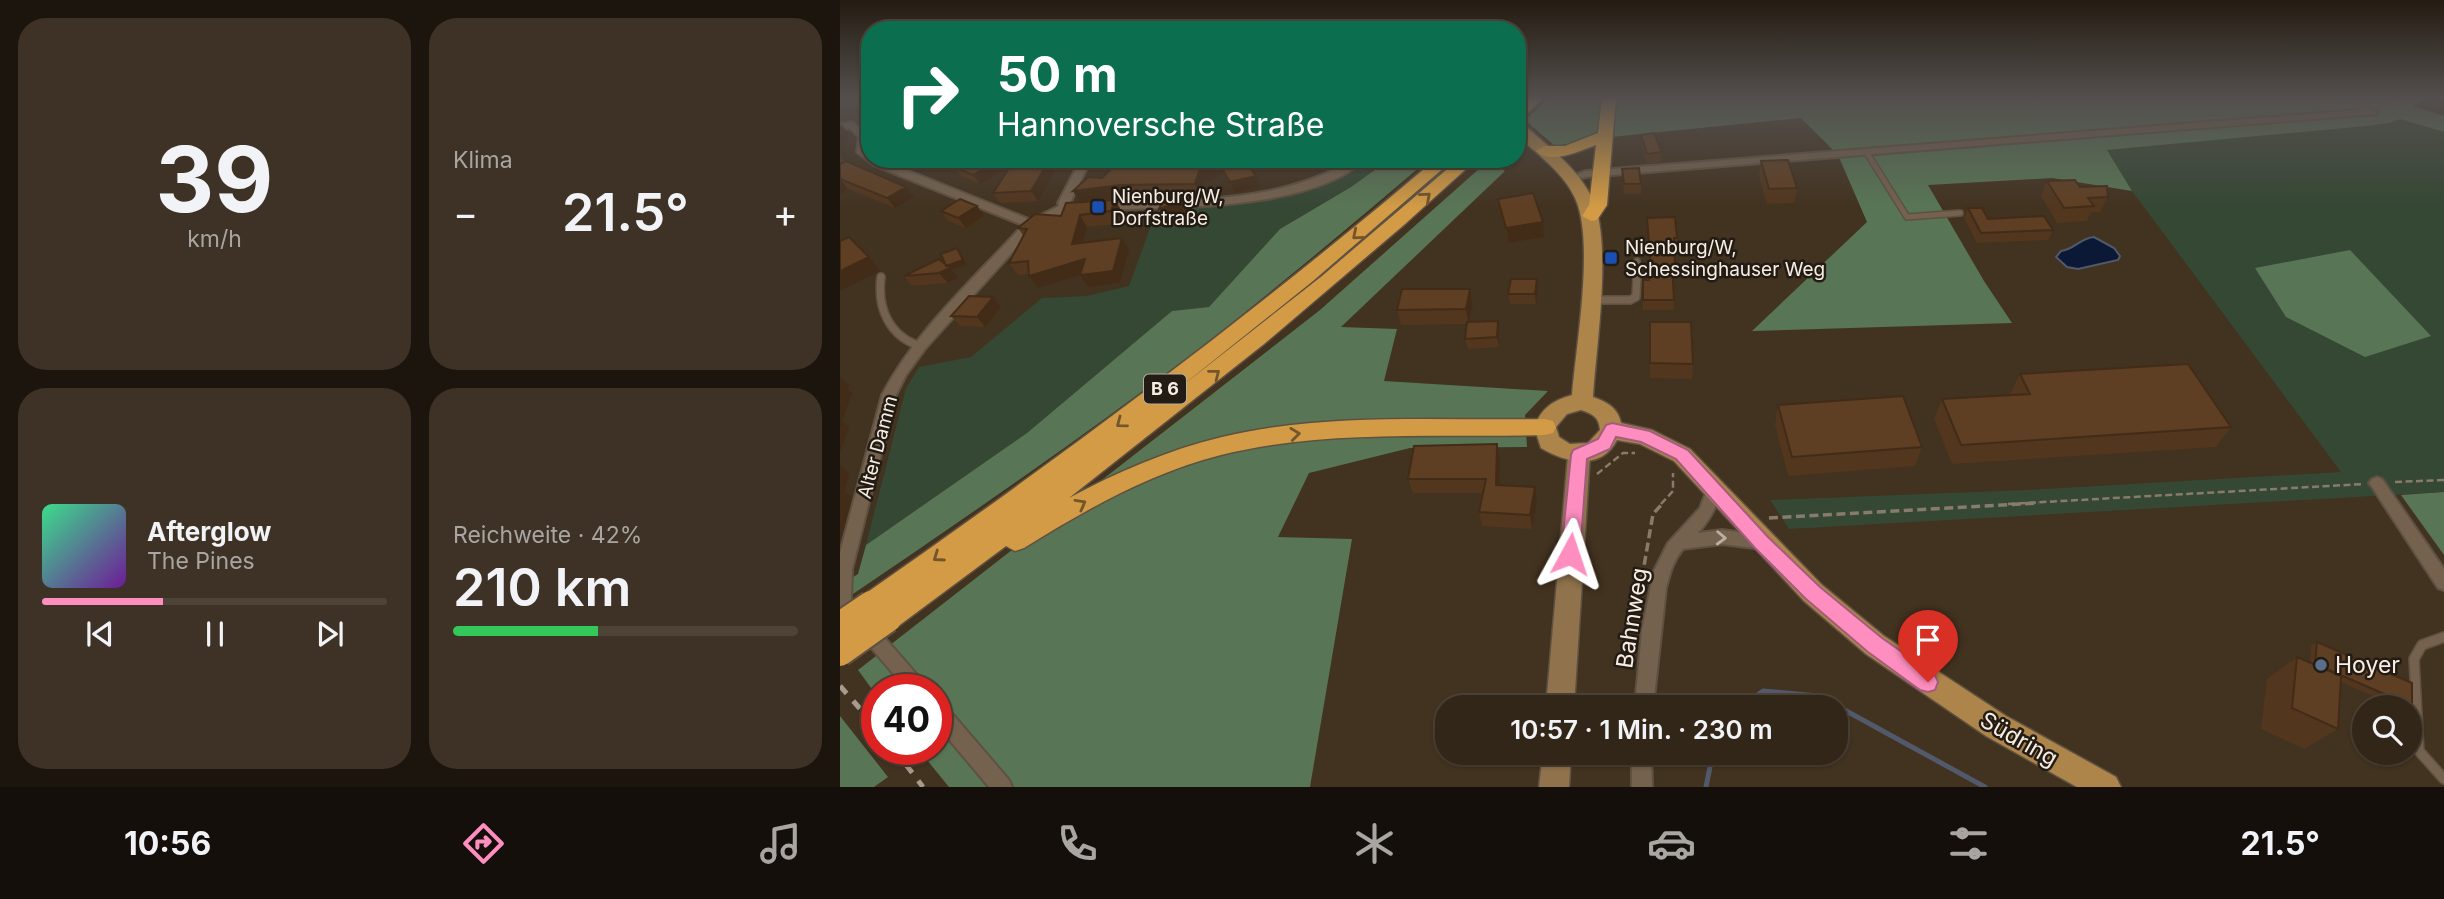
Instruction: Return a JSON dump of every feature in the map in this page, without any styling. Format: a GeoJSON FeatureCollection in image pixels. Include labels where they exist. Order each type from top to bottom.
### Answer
{"type":"FeatureCollection","features":[{"type":"Feature","properties":{"kind":"highway"},"geometry":{"type":"LineString","coordinates":[[1544,151],[1574,149],[1605,136],[1598,205],[1591,216]]}},
{"type":"Feature","properties":{"kind":"highway","name":"B 6"},"geometry":{"type":"LineString","coordinates":[[840,653],[880,611],[1006,509],[1197,365],[1305,279],[1435,168]]}},
{"type":"Feature","properties":{"kind":"highway","name":"B 6"},"geometry":{"type":"LineString","coordinates":[[840,625],[880,611],[1021,522],[1215,374],[1459,168]]}},
{"type":"Feature","properties":{"kind":"highway"},"geometry":{"type":"LineString","coordinates":[[880,611],[1093,497],[1169,463],[1221,446],[1323,431],[1545,427]]}},
{"type":"Feature","properties":{"kind":"main road"},"geometry":{"type":"LineString","coordinates":[[1526,135],[1571,178],[1583,196],[1591,216],[1590,300],[1582,402]]}},
{"type":"Feature","properties":{"kind":"main road"},"geometry":{"type":"LineString","coordinates":[[1582,402],[1601,408],[1611,421],[1612,430],[1597,450],[1579,455],[1556,449],[1549,443],[1545,427],[1554,411],[1562,406],[1582,402]]}},
{"type":"Feature","properties":{"kind":"main road","name":"Südring"},"geometry":{"type":"LineString","coordinates":[[1612,430],[1644,436],[1669,446],[1692,464],[1762,542],[1813,593],[1896,660],[1996,726],[2106,787]]}},
{"type":"Feature","properties":{"kind":"street"},"geometry":{"type":"LineString","coordinates":[[1571,178],[2092,135]]}},
{"type":"Feature","properties":{"kind":"street"},"geometry":{"type":"LineString","coordinates":[[890,168],[1031,224],[1065,208],[1257,197],[1326,179],[1345,168]]}},
{"type":"Feature","properties":{"kind":"street"},"geometry":{"type":"LineString","coordinates":[[1065,208],[1064,203],[1082,168]]}},
{"type":"Feature","properties":{"kind":"street","name":"Alter Damm"},"geometry":{"type":"LineString","coordinates":[[905,674],[842,601],[844,569],[889,395],[901,372],[920,346],[1031,224]]}},
{"type":"Feature","properties":{"kind":"street"},"geometry":{"type":"LineString","coordinates":[[1561,695],[1579,455]]}},
{"type":"Feature","properties":{"kind":"street"},"geometry":{"type":"LineString","coordinates":[[2377,483],[2444,583]]}},
{"type":"Feature","properties":{"kind":"street","name":"Bahnweg"},"geometry":{"type":"LineString","coordinates":[[1645,695],[1659,581],[1667,559],[1705,516],[1714,488]]}},
{"type":"Feature","properties":{"kind":"street"},"geometry":{"type":"LineString","coordinates":[[1681,542],[1721,537],[1762,542]]}},
{"type":"Feature","properties":{"kind":"street"},"geometry":{"type":"LineString","coordinates":[[952,728],[1002,787]]}},
{"type":"Feature","properties":{"kind":"street"},"geometry":{"type":"LineString","coordinates":[[1555,787],[1556,765]]}},
{"type":"Feature","properties":{"kind":"street"},"geometry":{"type":"LineString","coordinates":[[1641,765],[1642,787]]}},
{"type":"Feature","properties":{"kind":"lane"},"geometry":{"type":"LineString","coordinates":[[1867,153],[1907,217],[1960,213]]}},
{"type":"Feature","properties":{"kind":"lane"},"geometry":{"type":"LineString","coordinates":[[1590,300],[1630,300],[1636,297],[1637,261]]}},
{"type":"Feature","properties":{"kind":"lane"},"geometry":{"type":"LineString","coordinates":[[881,276],[879,287],[887,320],[897,334],[911,344],[920,346]]}},
{"type":"Feature","properties":{"kind":"lane"},"geometry":{"type":"LineString","coordinates":[[2444,637],[2422,645],[2414,659],[2419,751],[2444,779]]}},
{"type":"Feature","properties":{"kind":"path"},"geometry":{"type":"LineString","coordinates":[[1599,472],[1623,453],[1646,455]]}},
{"type":"Feature","properties":{"kind":"path"},"geometry":{"type":"LineString","coordinates":[[1634,624],[1653,514],[1673,491],[1675,481],[1668,464]]}},
{"type":"Feature","properties":{"kind":"path"},"geometry":{"type":"LineString","coordinates":[[1742,520],[2444,480]]}},
{"type":"Feature","properties":{"kind":"green space"},"geometry":{"type":"Polygon","coordinates":[[[1542,135],[1634,135],[1611,137],[1555,146],[1542,135]]]}},
{"type":"Feature","properties":{"kind":"green space"},"geometry":{"type":"Polygon","coordinates":[[[1818,135],[2273,135],[2107,150],[2132,191],[2052,178],[1928,185],[2012,323],[1752,331],[1867,222],[1838,155],[1818,135]]]}},
{"type":"Feature","properties":{"kind":"green space"},"geometry":{"type":"Polygon","coordinates":[[[2273,135],[2444,135],[2444,492],[1789,529],[1770,500],[2027,490],[2341,472],[2132,191],[2107,150],[2273,135]]]}},
{"type":"Feature","properties":{"kind":"green space"},"geometry":{"type":"Polygon","coordinates":[[[1357,168],[1377,168],[1280,229],[1209,307],[1172,311],[1027,433],[866,545],[906,388],[919,367],[971,357],[1042,298],[1087,296],[1129,286],[1157,209],[1315,190],[1324,183],[1357,168]]]}},
{"type":"Feature","properties":{"kind":"green space"},"geometry":{"type":"Polygon","coordinates":[[[1377,168],[1418,168],[1200,348],[1027,475],[850,596],[847,581],[858,574],[866,545],[1027,433],[1172,311],[1209,307],[1280,229],[1377,168]]]}},
{"type":"Feature","properties":{"kind":"green space"},"geometry":{"type":"Polygon","coordinates":[[[1480,168],[1501,168],[1505,171],[1341,327],[1397,329],[1384,381],[1548,391],[1525,415],[1527,447],[1410,448],[1309,473],[1278,537],[1352,539],[1310,787],[949,787],[931,765],[952,765],[952,674],[861,674],[858,670],[1320,310],[1480,168]]]}},
{"type":"Feature","properties":{"kind":"green space"},"geometry":{"type":"Polygon","coordinates":[[[2350,250],[2431,336],[2365,357],[2286,317],[2255,268],[2350,250]]]}},
{"type":"Feature","properties":{"kind":"green space"},"geometry":{"type":"Polygon","coordinates":[[[2444,492],[2444,555],[2401,495],[2444,492]]]}},
{"type":"Feature","properties":{"kind":"green space"},"geometry":{"type":"Polygon","coordinates":[[[840,716],[861,743],[861,765],[879,765],[888,777],[874,787],[840,787],[840,716]]]}},
{"type":"Feature","properties":{"kind":"water"},"geometry":{"type":"Polygon","coordinates":[[[2094,237],[2114,248],[2120,256],[2118,260],[2078,269],[2067,267],[2056,257],[2061,251],[2094,237]]]}},
{"type":"Feature","properties":{"kind":"building"},"geometry":{"type":"Polygon","coordinates":[[[1641,135],[1655,135],[1662,152],[1647,154],[1641,135]]]}},
{"type":"Feature","properties":{"kind":"building"},"geometry":{"type":"Polygon","coordinates":[[[1788,160],[1797,188],[1769,189],[1761,161],[1788,160]]]}},
{"type":"Feature","properties":{"kind":"building"},"geometry":{"type":"Polygon","coordinates":[[[846,161],[906,187],[887,198],[840,179],[840,164],[846,161]]]}},
{"type":"Feature","properties":{"kind":"building"},"geometry":{"type":"Polygon","coordinates":[[[956,168],[985,168],[973,175],[956,168]]]}},
{"type":"Feature","properties":{"kind":"building"},"geometry":{"type":"Polygon","coordinates":[[[1009,168],[1045,168],[1031,191],[993,193],[1009,168]]]}},
{"type":"Feature","properties":{"kind":"building"},"geometry":{"type":"Polygon","coordinates":[[[1112,168],[1208,168],[1199,171],[1195,184],[1120,185],[1073,191],[1088,177],[1102,178],[1112,168]]]}},
{"type":"Feature","properties":{"kind":"building"},"geometry":{"type":"Polygon","coordinates":[[[1221,168],[1250,168],[1256,176],[1230,182],[1221,168]]]}},
{"type":"Feature","properties":{"kind":"building"},"geometry":{"type":"Polygon","coordinates":[[[1639,168],[1641,184],[1624,184],[1622,169],[1639,168]]]}},
{"type":"Feature","properties":{"kind":"building"},"geometry":{"type":"Polygon","coordinates":[[[2075,180],[2080,187],[2107,186],[2108,197],[2088,198],[2094,206],[2064,208],[2047,181],[2075,180]]]}},
{"type":"Feature","properties":{"kind":"building"},"geometry":{"type":"Polygon","coordinates":[[[1533,193],[1543,222],[1506,228],[1498,199],[1533,193]]]}},
{"type":"Feature","properties":{"kind":"building"},"geometry":{"type":"Polygon","coordinates":[[[960,199],[977,206],[958,218],[941,211],[960,199]]]}},
{"type":"Feature","properties":{"kind":"building"},"geometry":{"type":"Polygon","coordinates":[[[1115,200],[1111,211],[1080,215],[1072,244],[1122,238],[1113,271],[1080,275],[1085,259],[1029,276],[1028,261],[1009,263],[1027,229],[1018,228],[1035,214],[1061,216],[1066,203],[1115,200]]]}},
{"type":"Feature","properties":{"kind":"building"},"geometry":{"type":"Polygon","coordinates":[[[1163,201],[1184,201],[1159,209],[1163,201]]]}},
{"type":"Feature","properties":{"kind":"building"},"geometry":{"type":"Polygon","coordinates":[[[1968,208],[1982,208],[1988,219],[2044,216],[2053,230],[1981,233],[1968,208]]]}},
{"type":"Feature","properties":{"kind":"building"},"geometry":{"type":"Polygon","coordinates":[[[1675,217],[1677,238],[1674,238],[1675,264],[1672,264],[1674,300],[1643,300],[1643,280],[1649,280],[1651,268],[1647,218],[1675,217]]]}},
{"type":"Feature","properties":{"kind":"building"},"geometry":{"type":"Polygon","coordinates":[[[849,237],[869,257],[840,271],[840,241],[849,237]]]}},
{"type":"Feature","properties":{"kind":"building"},"geometry":{"type":"Polygon","coordinates":[[[957,248],[963,260],[946,266],[941,254],[957,248]]]}},
{"type":"Feature","properties":{"kind":"building"},"geometry":{"type":"Polygon","coordinates":[[[939,259],[950,268],[939,273],[904,276],[939,259]]]}},
{"type":"Feature","properties":{"kind":"building"},"geometry":{"type":"Polygon","coordinates":[[[1511,279],[1537,279],[1535,294],[1508,294],[1511,279]]]}},
{"type":"Feature","properties":{"kind":"building"},"geometry":{"type":"Polygon","coordinates":[[[1402,289],[1470,289],[1466,309],[1397,310],[1402,289]]]}},
{"type":"Feature","properties":{"kind":"building"},"geometry":{"type":"Polygon","coordinates":[[[969,296],[993,297],[977,317],[951,316],[969,296]]]}},
{"type":"Feature","properties":{"kind":"building"},"geometry":{"type":"Polygon","coordinates":[[[1498,321],[1497,337],[1465,339],[1467,322],[1498,321]]]}},
{"type":"Feature","properties":{"kind":"building"},"geometry":{"type":"Polygon","coordinates":[[[1650,322],[1691,322],[1693,364],[1650,363],[1650,322]]]}},
{"type":"Feature","properties":{"kind":"building"},"geometry":{"type":"Polygon","coordinates":[[[2188,364],[2231,427],[1961,445],[1942,399],[2030,394],[2020,374],[2188,364]]]}},
{"type":"Feature","properties":{"kind":"building"},"geometry":{"type":"Polygon","coordinates":[[[1903,396],[1922,447],[1792,457],[1778,405],[1903,396]]]}},
{"type":"Feature","properties":{"kind":"building"},"geometry":{"type":"Polygon","coordinates":[[[1497,444],[1496,485],[1535,487],[1530,515],[1479,512],[1486,479],[1408,479],[1414,446],[1497,444]]]}},
{"type":"Feature","properties":{"kind":"building"},"geometry":{"type":"Polygon","coordinates":[[[2317,642],[2412,683],[2412,695],[2387,695],[2315,664],[2317,642]]]}},
{"type":"Feature","properties":{"kind":"building"},"geometry":{"type":"Polygon","coordinates":[[[2297,657],[2341,676],[2338,729],[2292,708],[2297,657]]]}},
{"type":"Feature","properties":{"kind":"waterway"},"geometry":{"type":"LineString","coordinates":[[1758,695],[1763,691],[1808,695]]}},
{"type":"Feature","properties":{"kind":"waterway"},"geometry":{"type":"LineString","coordinates":[[1848,712],[1985,787]]}},
{"type":"Feature","properties":{"kind":"waterway"},"geometry":{"type":"LineString","coordinates":[[1706,787],[1710,765]]}},
{"type":"Feature","properties":{"kind":"railway"},"geometry":{"type":"LineString","coordinates":[[840,686],[861,710]]}},
{"type":"Feature","properties":{"kind":"railway"},"geometry":{"type":"LineString","coordinates":[[906,765],[923,787]]}},
{"type":"Feature","properties":{"kind":"place","name":"Nienburg/W, Dorfstraße"},"geometry":{"type":"Point","coordinates":[1098,207]}},
{"type":"Feature","properties":{"kind":"place","name":"Nienburg/W, Schessinghauser Weg"},"geometry":{"type":"Point","coordinates":[1611,258]}},
{"type":"Feature","properties":{"kind":"place","name":"Hoyer"},"geometry":{"type":"Point","coordinates":[2321,665]}},
{"type":"Feature","properties":{"kind":"route"},"geometry":{"type":"LineString","coordinates":[[1570,554],[1579,455],[1597,450],[1612,430],[1644,436],[1669,446],[1682,455],[1813,593],[1875,645],[1928,682]]}}]}
